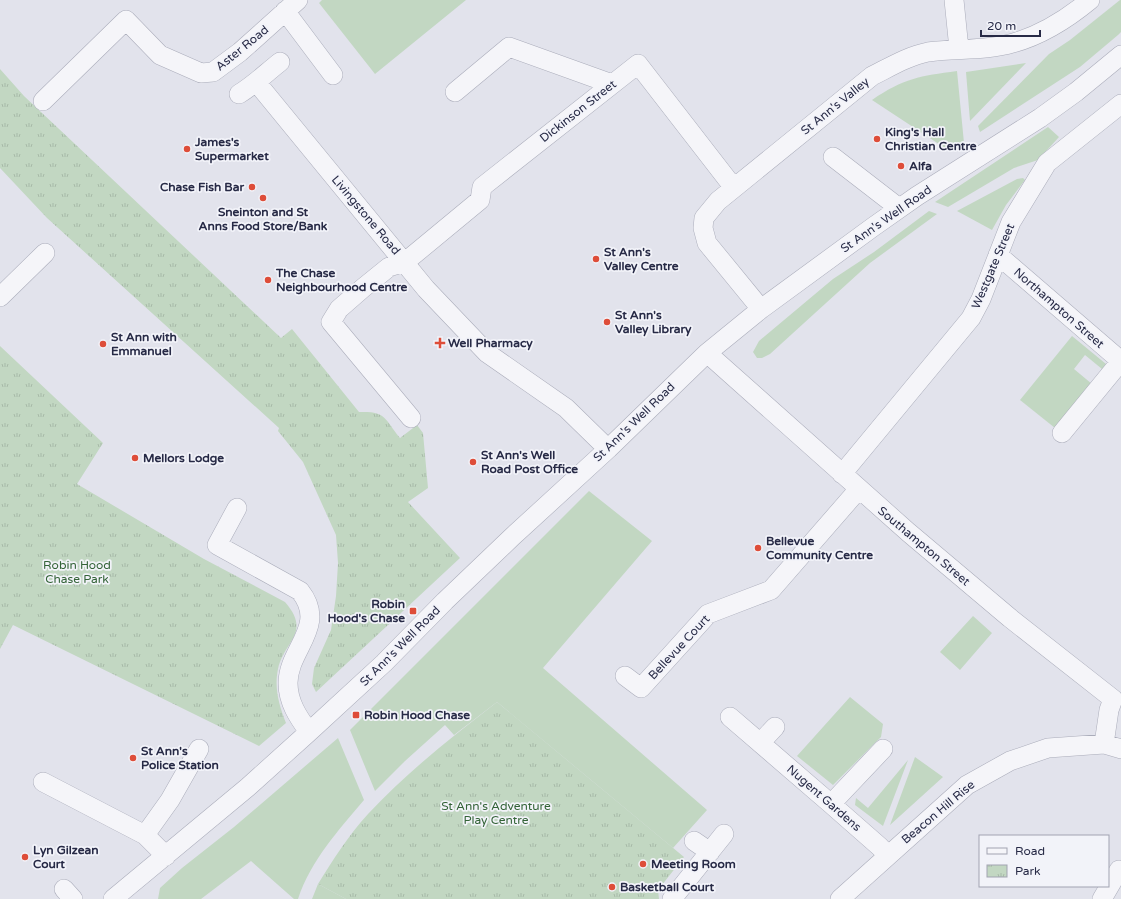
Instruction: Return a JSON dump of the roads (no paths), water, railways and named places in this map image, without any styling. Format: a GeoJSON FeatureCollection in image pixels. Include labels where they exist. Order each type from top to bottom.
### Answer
{"type":"FeatureCollection","features":[{"type":"Feature","properties":{"kind":"street"},"geometry":{"type":"LineString","coordinates":[[954,0],[959,49]]}},
{"type":"Feature","properties":{"kind":"street","name":"St Ann's Valley"},"geometry":{"type":"LineString","coordinates":[[760,309],[707,243],[703,228],[704,218],[718,201],[872,76],[901,61],[927,53],[993,47],[1021,40],[1041,33],[1070,16],[1090,0]]}},
{"type":"Feature","properties":{"kind":"street"},"geometry":{"type":"LineString","coordinates":[[292,6],[333,75]]}},
{"type":"Feature","properties":{"kind":"street","name":"Aster Road"},"geometry":{"type":"LineString","coordinates":[[43,101],[126,20],[160,55],[201,73],[213,72],[240,52],[292,6]]}},
{"type":"Feature","properties":{"kind":"street"},"geometry":{"type":"LineString","coordinates":[[456,92],[509,47],[612,84]]}},
{"type":"Feature","properties":{"kind":"street","name":"St Ann's Well Road"},"geometry":{"type":"LineString","coordinates":[[123,896],[166,856],[309,732],[384,663],[512,536],[608,449],[707,353],[760,309],[900,208],[1040,118],[1076,92],[1121,55]]}},
{"type":"Feature","properties":{"kind":"street"},"geometry":{"type":"LineString","coordinates":[[239,94],[257,83],[261,77],[280,62]]}},
{"type":"Feature","properties":{"kind":"street","name":"Dickinson Street"},"geometry":{"type":"LineString","coordinates":[[411,418],[331,322],[339,309],[389,267],[405,262],[480,200],[482,187],[638,64],[734,188]]}},
{"type":"Feature","properties":{"kind":"street","name":"Livingstone Road"},"geometry":{"type":"LineString","coordinates":[[257,83],[426,289],[487,353],[566,408],[608,449]]}},
{"type":"Feature","properties":{"kind":"street","name":"Westgate Street"},"geometry":{"type":"LineString","coordinates":[[842,474],[971,318],[1020,206],[1047,163],[1121,104]]}},
{"type":"Feature","properties":{"kind":"street"},"geometry":{"type":"LineString","coordinates":[[833,157],[900,208]]}},
{"type":"Feature","properties":{"kind":"street"},"geometry":{"type":"LineString","coordinates":[[0,297],[45,253]]}},
{"type":"Feature","properties":{"kind":"street","name":"Northampton Street"},"geometry":{"type":"LineString","coordinates":[[998,255],[1121,361]]}},
{"type":"Feature","properties":{"kind":"street","name":"Southampton Street"},"geometry":{"type":"LineString","coordinates":[[707,353],[858,490],[1010,618],[1117,692],[1109,710],[1112,746]]}},
{"type":"Feature","properties":{"kind":"street"},"geometry":{"type":"LineString","coordinates":[[1062,433],[1121,361]]}},
{"type":"Feature","properties":{"kind":"street","name":"Bellevue Court"},"geometry":{"type":"LineString","coordinates":[[625,676],[641,688],[708,614],[771,590],[858,490]]}},
{"type":"Feature","properties":{"kind":"street"},"geometry":{"type":"LineString","coordinates":[[237,508],[217,545],[300,591],[308,601],[310,610],[309,625],[304,641],[294,661],[288,682],[291,703],[309,732]]}},
{"type":"Feature","properties":{"kind":"street","name":"Nugent Gardens"},"geometry":{"type":"LineString","coordinates":[[730,717],[880,846],[887,855]]}},
{"type":"Feature","properties":{"kind":"street"},"geometry":{"type":"LineString","coordinates":[[760,742],[775,727]]}},
{"type":"Feature","properties":{"kind":"street","name":"Beacon Hill Rise"},"geometry":{"type":"LineString","coordinates":[[840,899],[887,855],[967,785],[1010,761],[1048,748],[1112,746]]}},
{"type":"Feature","properties":{"kind":"street"},"geometry":{"type":"LineString","coordinates":[[145,835],[170,800],[199,749]]}},
{"type":"Feature","properties":{"kind":"street"},"geometry":{"type":"LineString","coordinates":[[831,804],[883,749]]}},
{"type":"Feature","properties":{"kind":"street"},"geometry":{"type":"LineString","coordinates":[[43,782],[145,835],[166,856]]}},
{"type":"Feature","properties":{"kind":"street"},"geometry":{"type":"LineString","coordinates":[[672,899],[724,834]]}},
{"type":"Feature","properties":{"kind":"street"},"geometry":{"type":"LineString","coordinates":[[694,841],[710,852]]}},
{"type":"Feature","properties":{"kind":"street"},"geometry":{"type":"LineString","coordinates":[[1109,884],[1116,868]]}},
{"type":"Feature","properties":{"kind":"place","name":"King's Hall Christian Centre"},"geometry":{"type":"Point","coordinates":[877,139]}},
{"type":"Feature","properties":{"kind":"place","name":"James's Supermarket"},"geometry":{"type":"Point","coordinates":[187,149]}},
{"type":"Feature","properties":{"kind":"place","name":"Alfa"},"geometry":{"type":"Point","coordinates":[901,166]}},
{"type":"Feature","properties":{"kind":"place","name":"Chase Fish Bar"},"geometry":{"type":"Point","coordinates":[252,187]}},
{"type":"Feature","properties":{"kind":"place","name":"Sneinton and St Anns Food Store/Bank"},"geometry":{"type":"Point","coordinates":[263,198]}},
{"type":"Feature","properties":{"kind":"place","name":"St Ann's Valley Centre"},"geometry":{"type":"Point","coordinates":[596,259]}},
{"type":"Feature","properties":{"kind":"place","name":"The Chase Neighbourhood Centre"},"geometry":{"type":"Point","coordinates":[268,280]}},
{"type":"Feature","properties":{"kind":"place","name":"St Ann's Valley Library"},"geometry":{"type":"Point","coordinates":[607,322]}},
{"type":"Feature","properties":{"kind":"place","name":"Well Pharmacy"},"geometry":{"type":"Point","coordinates":[440,343]}},
{"type":"Feature","properties":{"kind":"place","name":"St Ann with Emmanuel"},"geometry":{"type":"Point","coordinates":[103,344]}},
{"type":"Feature","properties":{"kind":"place","name":"Mellors Lodge"},"geometry":{"type":"Point","coordinates":[135,458]}},
{"type":"Feature","properties":{"kind":"place","name":"St Ann's Well Road Post Office"},"geometry":{"type":"Point","coordinates":[473,462]}},
{"type":"Feature","properties":{"kind":"place","name":"Bellevue Community Centre"},"geometry":{"type":"Point","coordinates":[758,548]}},
{"type":"Feature","properties":{"kind":"place","name":"Robin Hood's Chase"},"geometry":{"type":"Point","coordinates":[413,611]}},
{"type":"Feature","properties":{"kind":"place","name":"Robin Hood Chase"},"geometry":{"type":"Point","coordinates":[356,715]}},
{"type":"Feature","properties":{"kind":"place","name":"St Ann's Police Station"},"geometry":{"type":"Point","coordinates":[133,758]}},
{"type":"Feature","properties":{"kind":"place","name":"Lyn Gilzean Court"},"geometry":{"type":"Point","coordinates":[25,857]}},
{"type":"Feature","properties":{"kind":"place","name":"Meeting Room"},"geometry":{"type":"Point","coordinates":[643,864]}},
{"type":"Feature","properties":{"kind":"place","name":"Basketball Court"},"geometry":{"type":"Point","coordinates":[612,887]}},
{"type":"Feature","properties":{"kind":"park label","name":"Robin Hood Chase Park"},"geometry":{"type":"Point","coordinates":[77,572]}},
{"type":"Feature","properties":{"kind":"park label","name":"St Ann's Adventure Play Centre"},"geometry":{"type":"Point","coordinates":[496,813]}}]}
